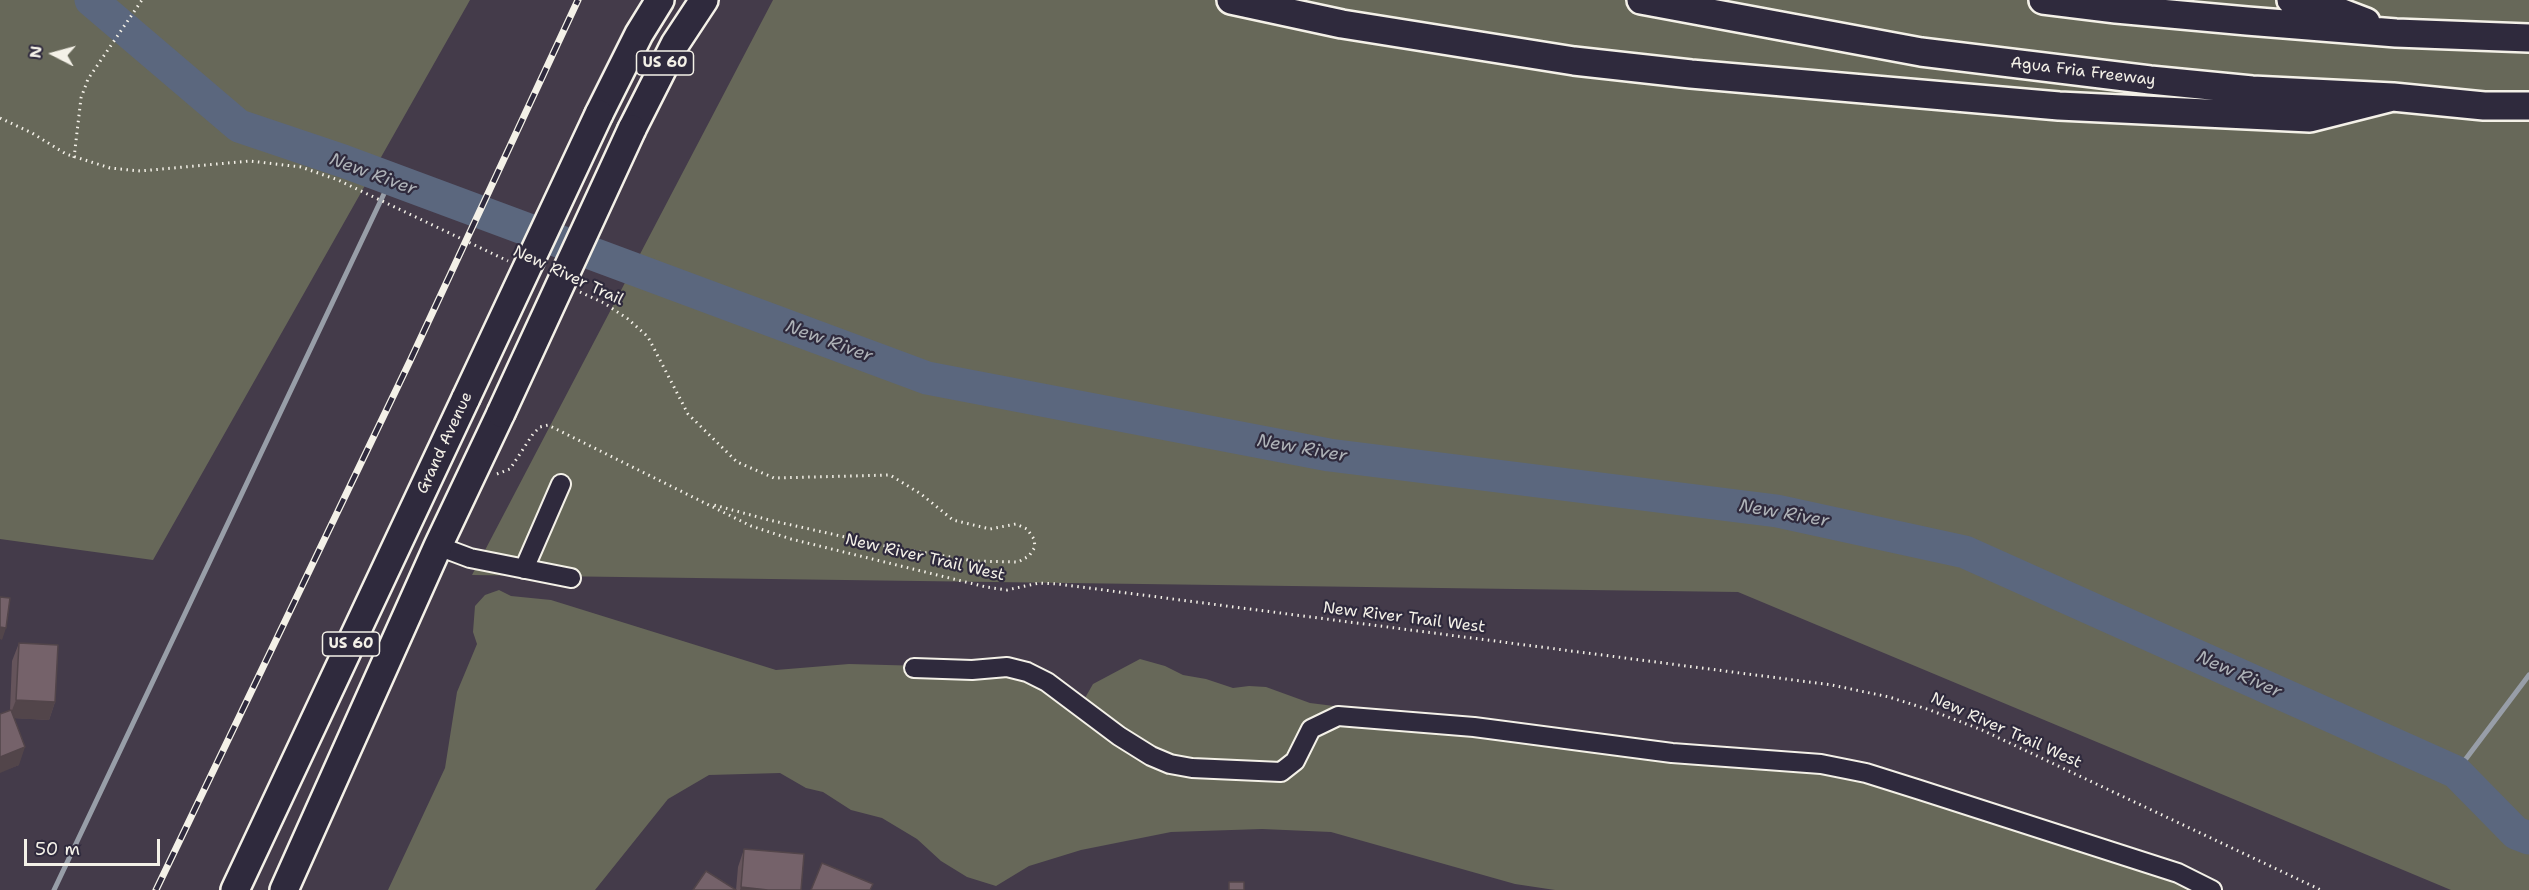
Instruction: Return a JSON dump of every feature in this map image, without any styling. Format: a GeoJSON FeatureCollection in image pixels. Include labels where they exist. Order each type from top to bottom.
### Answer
{"type":"FeatureCollection","features":[{"type":"Feature","properties":{"kind":"highway","name":"Grand Avenue"},"geometry":{"type":"LineString","coordinates":[[235,890],[599,114],[639,34],[660,0]]}},
{"type":"Feature","properties":{"kind":"highway","name":"US 60"},"geometry":{"type":"LineString","coordinates":[[284,890],[438,546],[632,129],[662,69],[704,0]]}},
{"type":"Feature","properties":{"kind":"highway"},"geometry":{"type":"LineString","coordinates":[[1231,0],[1342,24],[1574,61],[1691,74],[2049,105],[2310,118],[2393,97]]}},
{"type":"Feature","properties":{"kind":"highway","name":"Agua Fria Freeway"},"geometry":{"type":"LineString","coordinates":[[1641,0],[1921,52],[2252,90],[2393,97],[2484,106],[2529,106]]}},
{"type":"Feature","properties":{"kind":"highway"},"geometry":{"type":"LineString","coordinates":[[2043,0],[2128,11],[2396,33],[2529,38]]}},
{"type":"Feature","properties":{"kind":"highway"},"geometry":{"type":"LineString","coordinates":[[2291,0],[2316,3],[2396,33]]}},
{"type":"Feature","properties":{"kind":"lane"},"geometry":{"type":"LineString","coordinates":[[524,568],[561,484]]}},
{"type":"Feature","properties":{"kind":"lane"},"geometry":{"type":"LineString","coordinates":[[438,546],[470,558],[571,578]]}},
{"type":"Feature","properties":{"kind":"lane"},"geometry":{"type":"LineString","coordinates":[[914,668],[972,670],[1007,667],[1027,672],[1047,682],[1119,736],[1151,756],[1170,764],[1192,768],[1281,772],[1295,761],[1311,729],[1323,721],[1338,716],[1474,727],[1672,753],[1821,764],[1866,773],[2178,873],[2212,890]]}},
{"type":"Feature","properties":{"kind":"path"},"geometry":{"type":"LineString","coordinates":[[74,158],[81,98],[88,79],[142,0]]}},
{"type":"Feature","properties":{"kind":"path","name":"New River Trail"},"geometry":{"type":"LineString","coordinates":[[0,118],[32,133],[74,158],[111,168],[140,171],[250,161],[270,161],[301,167],[338,180],[510,261]]}},
{"type":"Feature","properties":{"kind":"path","name":"New River Trail"},"geometry":{"type":"LineString","coordinates":[[573,289],[604,303],[628,318],[648,337],[688,414],[738,462],[774,478],[891,475],[921,494],[953,520],[990,529],[1016,524],[1027,529],[1034,539],[1035,547],[1029,556],[1018,562],[973,561],[881,545],[707,503]]}},
{"type":"Feature","properties":{"kind":"path","name":"New River Trail West"},"geometry":{"type":"LineString","coordinates":[[497,474],[510,469],[533,434],[540,427],[548,425],[751,526],[791,539],[986,587],[1007,590],[1039,583],[1058,584],[1832,685],[1889,697],[1982,730],[2322,890]]}},
{"type":"Feature","properties":{"kind":"green space"},"geometry":{"type":"Polygon","coordinates":[[[0,0],[470,0],[153,560],[0,539],[0,0]]]}},
{"type":"Feature","properties":{"kind":"green space"},"geometry":{"type":"Polygon","coordinates":[[[773,0],[2529,0],[2529,890],[2451,890],[1738,592],[472,575],[773,0]]]}},
{"type":"Feature","properties":{"kind":"green space"},"geometry":{"type":"Polygon","coordinates":[[[499,590],[511,596],[551,600],[776,670],[849,664],[1001,668],[1085,698],[1093,684],[1140,659],[1165,666],[1183,675],[1206,679],[1233,688],[1266,687],[1310,703],[1806,765],[1878,778],[2219,890],[1555,890],[1515,884],[1331,832],[1262,829],[1171,832],[1081,850],[1029,866],[996,886],[967,877],[941,861],[917,839],[882,818],[851,810],[823,792],[806,788],[780,773],[709,775],[668,799],[595,890],[388,890],[445,768],[457,692],[477,644],[473,632],[475,606],[485,595],[499,590]]]}},
{"type":"Feature","properties":{"kind":"building"},"geometry":{"type":"Polygon","coordinates":[[[0,597],[10,598],[6,628],[0,627],[0,597]]]}},
{"type":"Feature","properties":{"kind":"building"},"geometry":{"type":"Polygon","coordinates":[[[19,643],[58,645],[55,702],[16,700],[19,643]]]}},
{"type":"Feature","properties":{"kind":"building"},"geometry":{"type":"Polygon","coordinates":[[[11,710],[25,747],[0,757],[0,714],[11,710]]]}},
{"type":"Feature","properties":{"kind":"building"},"geometry":{"type":"Polygon","coordinates":[[[744,849],[804,854],[801,890],[741,887],[744,849]]]}},
{"type":"Feature","properties":{"kind":"building"},"geometry":{"type":"Polygon","coordinates":[[[822,863],[873,884],[870,890],[811,890],[822,863]]]}},
{"type":"Feature","properties":{"kind":"building"},"geometry":{"type":"Polygon","coordinates":[[[706,871],[736,890],[693,890],[706,871]]]}},
{"type":"Feature","properties":{"kind":"building"},"geometry":{"type":"Polygon","coordinates":[[[1229,882],[1244,882],[1244,890],[1229,890],[1229,882]]]}},
{"type":"Feature","properties":{"kind":"waterway","name":"New River"},"geometry":{"type":"LineString","coordinates":[[91,0],[239,126],[343,161],[927,378],[1329,455],[1777,511],[1965,552],[2456,772],[2516,833],[2529,838]]}},
{"type":"Feature","properties":{"kind":"waterway"},"geometry":{"type":"LineString","coordinates":[[54,890],[391,179]]}},
{"type":"Feature","properties":{"kind":"waterway"},"geometry":{"type":"LineString","coordinates":[[2456,772],[2529,675]]}},
{"type":"Feature","properties":{"kind":"railway"},"geometry":{"type":"LineString","coordinates":[[156,890],[410,361],[578,0]]}}]}
